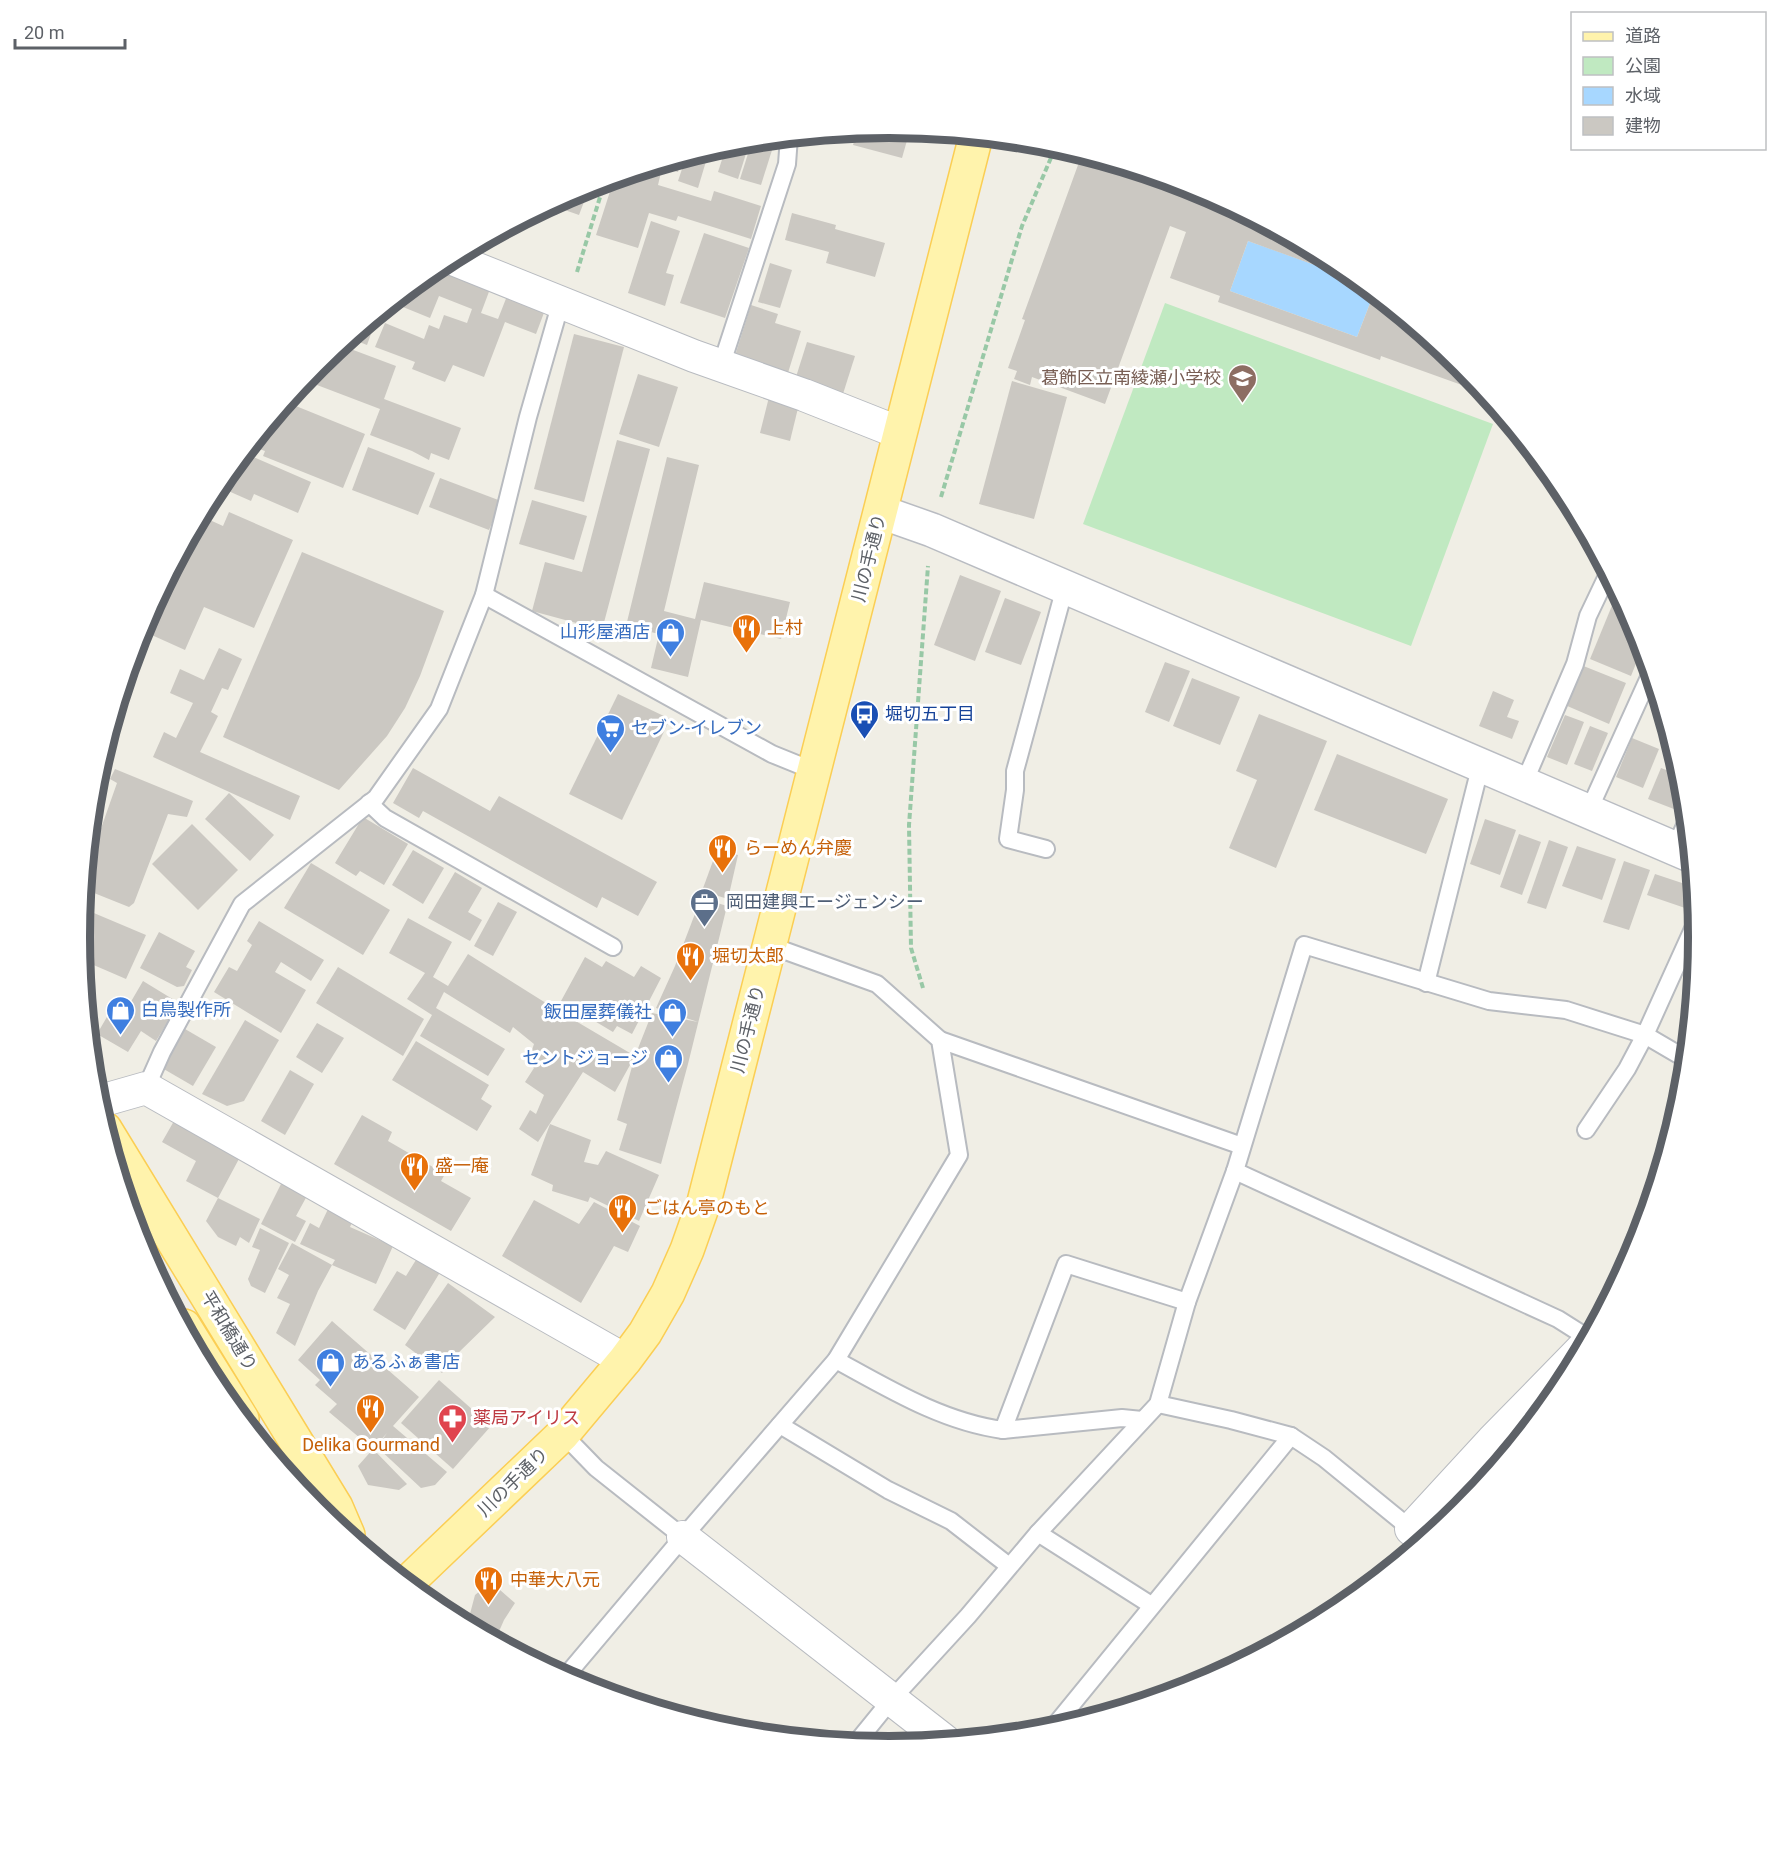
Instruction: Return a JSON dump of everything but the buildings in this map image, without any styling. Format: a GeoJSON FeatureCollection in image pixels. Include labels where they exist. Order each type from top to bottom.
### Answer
{"type":"FeatureCollection","features":[{"type":"Feature","properties":{"kind":"main road","name":"川の手通り"},"geometry":{"type":"LineString","coordinates":[[412,1578],[563,1434],[645,1333],[669,1293],[687,1250],[704,1202],[974,143]]}},
{"type":"Feature","properties":{"kind":"main road","name":"平和橋通り"},"geometry":{"type":"LineString","coordinates":[[120,1153],[341,1518]]}},
{"type":"Feature","properties":{"kind":"street"},"geometry":{"type":"LineString","coordinates":[[462,263],[722,366],[794,391],[900,433]]}},
{"type":"Feature","properties":{"kind":"street"},"geometry":{"type":"LineString","coordinates":[[881,512],[932,530],[1589,810],[1682,840]]}},
{"type":"Feature","properties":{"kind":"street"},"geometry":{"type":"LineString","coordinates":[[106,1099],[147,1088],[624,1360]]}},
{"type":"Feature","properties":{"kind":"street"},"geometry":{"type":"LineString","coordinates":[[1418,1535],[1492,1441],[1557,1374]]}},
{"type":"Feature","properties":{"kind":"street"},"geometry":{"type":"LineString","coordinates":[[683,1537],[936,1734]]}},
{"type":"Feature","properties":{"kind":"lane"},"geometry":{"type":"LineString","coordinates":[[722,366],[788,164],[789,145]]}},
{"type":"Feature","properties":{"kind":"lane"},"geometry":{"type":"LineString","coordinates":[[147,1088],[162,1052],[242,904],[376,798],[439,710],[484,595],[528,417],[564,303]]}},
{"type":"Feature","properties":{"kind":"lane"},"geometry":{"type":"LineString","coordinates":[[1524,783],[1575,664],[1588,616],[1605,581]]}},
{"type":"Feature","properties":{"kind":"lane"},"geometry":{"type":"LineString","coordinates":[[1046,849],[1008,839],[1016,771],[1065,587]]}},
{"type":"Feature","properties":{"kind":"lane"},"geometry":{"type":"LineString","coordinates":[[484,595],[772,754],[814,771]]}},
{"type":"Feature","properties":{"kind":"lane"},"geometry":{"type":"LineString","coordinates":[[1589,810],[1647,682]]}},
{"type":"Feature","properties":{"kind":"lane"},"geometry":{"type":"LineString","coordinates":[[1426,982],[1481,764]]}},
{"type":"Feature","properties":{"kind":"lane"},"geometry":{"type":"LineString","coordinates":[[369,803],[385,818],[613,947]]}},
{"type":"Feature","properties":{"kind":"lane"},"geometry":{"type":"LineString","coordinates":[[1586,1130],[1646,1035],[1688,941]]}},
{"type":"Feature","properties":{"kind":"lane"},"geometry":{"type":"LineString","coordinates":[[769,945],[877,984],[940,1040],[1242,1146]]}},
{"type":"Feature","properties":{"kind":"lane"},"geometry":{"type":"LineString","coordinates":[[863,1735],[1038,1533],[1158,1404],[1187,1302],[1235,1171],[1304,945],[1489,1001],[1566,1010],[1646,1035],[1679,1055]]}},
{"type":"Feature","properties":{"kind":"lane"},"geometry":{"type":"LineString","coordinates":[[567,1668],[836,1360],[959,1155],[940,1040]]}},
{"type":"Feature","properties":{"kind":"lane"},"geometry":{"type":"LineString","coordinates":[[1235,1171],[1558,1319],[1582,1334]]}},
{"type":"Feature","properties":{"kind":"lane"},"geometry":{"type":"LineString","coordinates":[[1003,1430],[1066,1263],[1187,1302]]}},
{"type":"Feature","properties":{"kind":"lane"},"geometry":{"type":"LineString","coordinates":[[836,1360],[918,1405],[990,1428],[1003,1430],[1122,1418],[1142,1420]]}},
{"type":"Feature","properties":{"kind":"lane"},"geometry":{"type":"LineString","coordinates":[[1158,1404],[1231,1420],[1291,1437],[1324,1458],[1418,1535]]}},
{"type":"Feature","properties":{"kind":"lane"},"geometry":{"type":"LineString","coordinates":[[780,1425],[888,1490],[951,1521],[1009,1566]]}},
{"type":"Feature","properties":{"kind":"lane"},"geometry":{"type":"LineString","coordinates":[[563,1434],[596,1468],[683,1537]]}},
{"type":"Feature","properties":{"kind":"lane"},"geometry":{"type":"LineString","coordinates":[[1061,1717],[1291,1437]]}},
{"type":"Feature","properties":{"kind":"lane"},"geometry":{"type":"LineString","coordinates":[[1038,1533],[1151,1605]]}},
{"type":"Feature","properties":{"kind":"path"},"geometry":{"type":"LineString","coordinates":[[924,989],[911,948],[909,825],[923,617],[932,530],[1022,226],[1052,155]]}},
{"type":"Feature","properties":{"kind":"path"},"geometry":{"type":"LineString","coordinates":[[564,303],[601,192]]}},
{"type":"Feature","properties":{"kind":"green space"},"geometry":{"type":"Polygon","coordinates":[[[1165,303],[1493,424],[1411,646],[1083,524],[1165,303]]]}},
{"type":"Feature","properties":{"kind":"water"},"geometry":{"type":"Polygon","coordinates":[[[1248,241],[1327,269],[1371,300],[1357,337],[1230,291],[1248,241]]]}},
{"type":"Feature","properties":{"kind":"place","name":"葛飾区立南綾瀬小学校"},"geometry":{"type":"Point","coordinates":[1242,404]}},
{"type":"Feature","properties":{"kind":"place","name":"上村"},"geometry":{"type":"Point","coordinates":[746,654]}},
{"type":"Feature","properties":{"kind":"place","name":"山形屋酒店"},"geometry":{"type":"Point","coordinates":[671,658]}},
{"type":"Feature","properties":{"kind":"place","name":"堀切五丁目"},"geometry":{"type":"Point","coordinates":[864,740]}},
{"type":"Feature","properties":{"kind":"place","name":"セブン-イレブン"},"geometry":{"type":"Point","coordinates":[610,754]}},
{"type":"Feature","properties":{"kind":"place","name":"らーめん弁慶"},"geometry":{"type":"Point","coordinates":[723,874]}},
{"type":"Feature","properties":{"kind":"place","name":"岡田建興エージェンシー"},"geometry":{"type":"Point","coordinates":[705,928]}},
{"type":"Feature","properties":{"kind":"place","name":"堀切太郎"},"geometry":{"type":"Point","coordinates":[691,982]}},
{"type":"Feature","properties":{"kind":"place","name":"白鳥製作所"},"geometry":{"type":"Point","coordinates":[120,1036]}},
{"type":"Feature","properties":{"kind":"place","name":"飯田屋葬儀社"},"geometry":{"type":"Point","coordinates":[673,1038]}},
{"type":"Feature","properties":{"kind":"place","name":"セントジョージ"},"geometry":{"type":"Point","coordinates":[669,1084]}},
{"type":"Feature","properties":{"kind":"place","name":"盛一庵"},"geometry":{"type":"Point","coordinates":[414,1192]}},
{"type":"Feature","properties":{"kind":"place","name":"ごはん亭のもと"},"geometry":{"type":"Point","coordinates":[623,1234]}},
{"type":"Feature","properties":{"kind":"place","name":"あるふぁ書店"},"geometry":{"type":"Point","coordinates":[331,1388]}},
{"type":"Feature","properties":{"kind":"place","name":"Delika Gourmand"},"geometry":{"type":"Point","coordinates":[371,1434]}},
{"type":"Feature","properties":{"kind":"place","name":"薬局アイリス"},"geometry":{"type":"Point","coordinates":[452,1444]}},
{"type":"Feature","properties":{"kind":"place","name":"中華大八元"},"geometry":{"type":"Point","coordinates":[489,1606]}}]}
